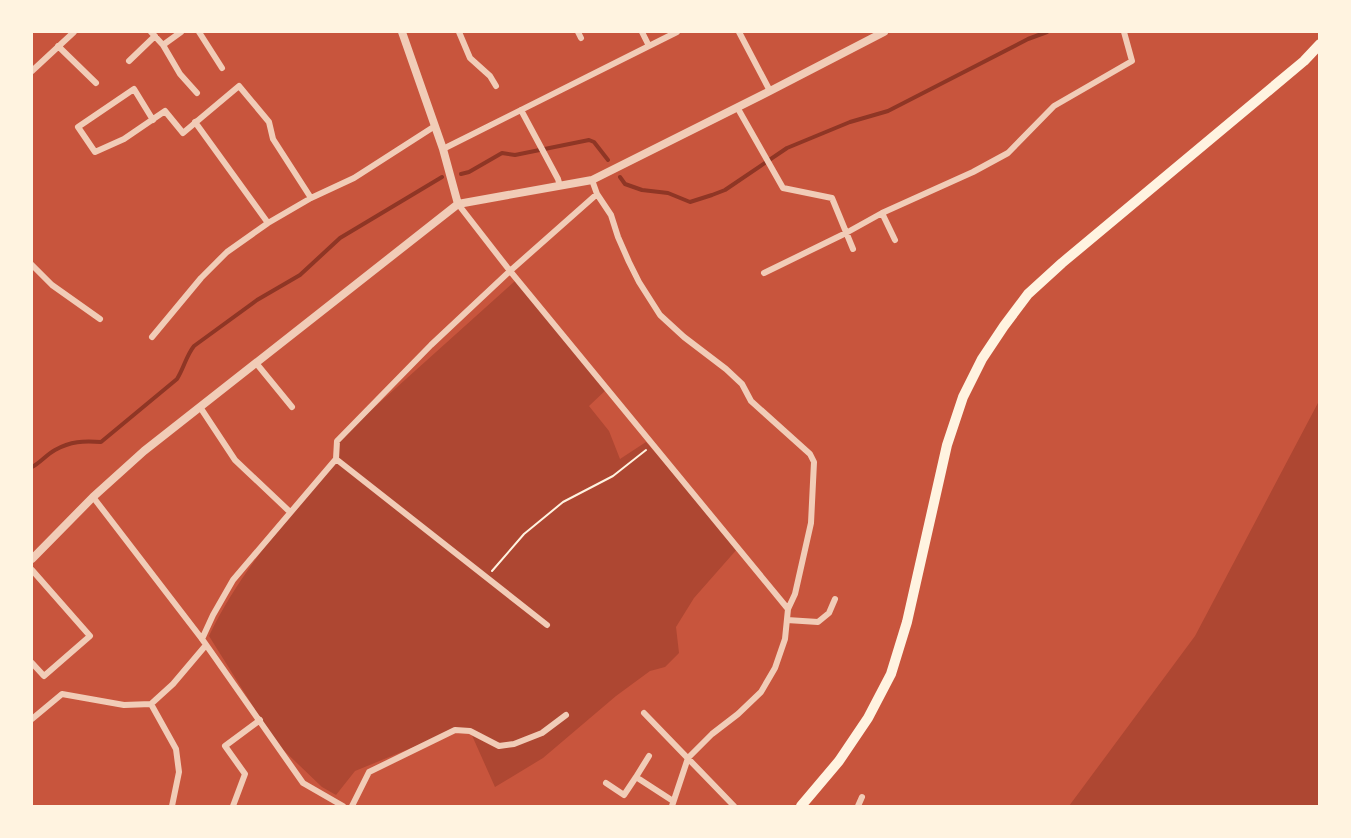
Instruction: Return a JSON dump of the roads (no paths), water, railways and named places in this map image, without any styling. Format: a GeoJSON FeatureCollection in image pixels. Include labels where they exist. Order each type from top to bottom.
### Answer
{"type":"FeatureCollection","features":[{"type":"Feature","properties":{"kind":"highway"},"geometry":{"type":"LineString","coordinates":[[801,807],[839,761],[868,718],[891,674],[907,622],[947,445],[963,397],[982,358],[1028,294],[1062,263],[1305,61],[1320,44]]}},
{"type":"Feature","properties":{"kind":"street"},"geometry":{"type":"LineString","coordinates":[[32,71],[74,32]]}},
{"type":"Feature","properties":{"kind":"street"},"geometry":{"type":"LineString","coordinates":[[163,45],[181,32]]}},
{"type":"Feature","properties":{"kind":"street"},"geometry":{"type":"LineString","coordinates":[[200,32],[222,68]]}},
{"type":"Feature","properties":{"kind":"street"},"geometry":{"type":"LineString","coordinates":[[402,32],[443,149],[458,204],[510,271],[788,609]]}},
{"type":"Feature","properties":{"kind":"street"},"geometry":{"type":"LineString","coordinates":[[459,32],[470,58],[490,76],[496,86]]}},
{"type":"Feature","properties":{"kind":"street"},"geometry":{"type":"LineString","coordinates":[[642,32],[649,46]]}},
{"type":"Feature","properties":{"kind":"street"},"geometry":{"type":"LineString","coordinates":[[443,149],[678,32]]}},
{"type":"Feature","properties":{"kind":"street"},"geometry":{"type":"LineString","coordinates":[[739,32],[770,91]]}},
{"type":"Feature","properties":{"kind":"street"},"geometry":{"type":"LineString","coordinates":[[32,559],[93,497],[144,451],[458,204],[592,180],[884,32]]}},
{"type":"Feature","properties":{"kind":"street"},"geometry":{"type":"LineString","coordinates":[[764,273],[1008,153],[1054,106],[1132,61],[1124,32]]}},
{"type":"Feature","properties":{"kind":"street"},"geometry":{"type":"LineString","coordinates":[[129,61],[153,34],[163,45],[180,74],[197,93]]}},
{"type":"Feature","properties":{"kind":"street"},"geometry":{"type":"LineString","coordinates":[[58,46],[96,83]]}},
{"type":"Feature","properties":{"kind":"street"},"geometry":{"type":"LineString","coordinates":[[153,120],[134,89],[78,127],[95,152],[124,139],[153,120],[165,111],[183,133],[239,86],[269,122],[273,139],[311,198]]}},
{"type":"Feature","properties":{"kind":"street"},"geometry":{"type":"LineString","coordinates":[[737,107],[783,188],[832,198],[853,249]]}},
{"type":"Feature","properties":{"kind":"street"},"geometry":{"type":"LineString","coordinates":[[521,110],[560,186]]}},
{"type":"Feature","properties":{"kind":"street"},"geometry":{"type":"LineString","coordinates":[[195,123],[268,223]]}},
{"type":"Feature","properties":{"kind":"street"},"geometry":{"type":"LineString","coordinates":[[152,337],[226,252],[268,223],[311,198],[354,178],[435,126]]}},
{"type":"Feature","properties":{"kind":"street"},"geometry":{"type":"LineString","coordinates":[[592,180],[597,194],[611,215],[618,237],[639,282],[660,315],[734,376],[742,384],[751,401],[810,454],[814,462],[811,523],[795,594],[788,609],[785,639],[775,668],[761,692],[688,758],[672,804],[636,777]]}},
{"type":"Feature","properties":{"kind":"street"},"geometry":{"type":"LineString","coordinates":[[32,719],[62,693],[124,705],[151,704],[172,684],[204,642],[213,615],[233,580],[336,459],[337,441],[431,345],[597,194]]}},
{"type":"Feature","properties":{"kind":"street"},"geometry":{"type":"LineString","coordinates":[[882,213],[895,240]]}},
{"type":"Feature","properties":{"kind":"street"},"geometry":{"type":"LineString","coordinates":[[32,265],[51,285],[100,319]]}},
{"type":"Feature","properties":{"kind":"street"},"geometry":{"type":"LineString","coordinates":[[256,363],[292,407]]}},
{"type":"Feature","properties":{"kind":"street"},"geometry":{"type":"LineString","coordinates":[[200,407],[235,460],[290,512]]}},
{"type":"Feature","properties":{"kind":"street"},"geometry":{"type":"LineString","coordinates":[[336,459],[547,625]]}},
{"type":"Feature","properties":{"kind":"street"},"geometry":{"type":"LineString","coordinates":[[93,497],[204,642],[303,783],[343,807]]}},
{"type":"Feature","properties":{"kind":"street"},"geometry":{"type":"LineString","coordinates":[[32,570],[90,636],[44,676],[32,663]]}},
{"type":"Feature","properties":{"kind":"street"},"geometry":{"type":"LineString","coordinates":[[787,620],[818,622],[830,613],[835,599]]}},
{"type":"Feature","properties":{"kind":"street"},"geometry":{"type":"LineString","coordinates":[[151,704],[176,749],[179,772],[172,807]]}},
{"type":"Feature","properties":{"kind":"street"},"geometry":{"type":"LineString","coordinates":[[644,713],[734,807]]}},
{"type":"Feature","properties":{"kind":"street"},"geometry":{"type":"LineString","coordinates":[[352,807],[369,772],[455,730],[470,731],[499,746],[514,744],[542,733],[566,716]]}},
{"type":"Feature","properties":{"kind":"street"},"geometry":{"type":"LineString","coordinates":[[233,807],[245,774],[225,746],[260,720]]}},
{"type":"Feature","properties":{"kind":"street"},"geometry":{"type":"LineString","coordinates":[[606,783],[624,795],[650,756]]}},
{"type":"Feature","properties":{"kind":"street"},"geometry":{"type":"LineString","coordinates":[[858,807],[862,797]]}},
{"type":"Feature","properties":{"kind":"waterway"},"geometry":{"type":"LineString","coordinates":[[620,177],[625,184],[642,190],[668,193],[690,202],[712,195],[725,190],[787,148],[850,122],[888,111],[1028,39],[1047,32]]}},
{"type":"Feature","properties":{"kind":"waterway"},"geometry":{"type":"LineString","coordinates":[[461,174],[469,172],[502,153],[515,155],[589,140],[594,142],[608,160]]}},
{"type":"Feature","properties":{"kind":"waterway"},"geometry":{"type":"LineString","coordinates":[[32,467],[66,445],[101,442],[177,379],[194,346],[257,300],[300,275],[340,238],[442,177]]}}]}
